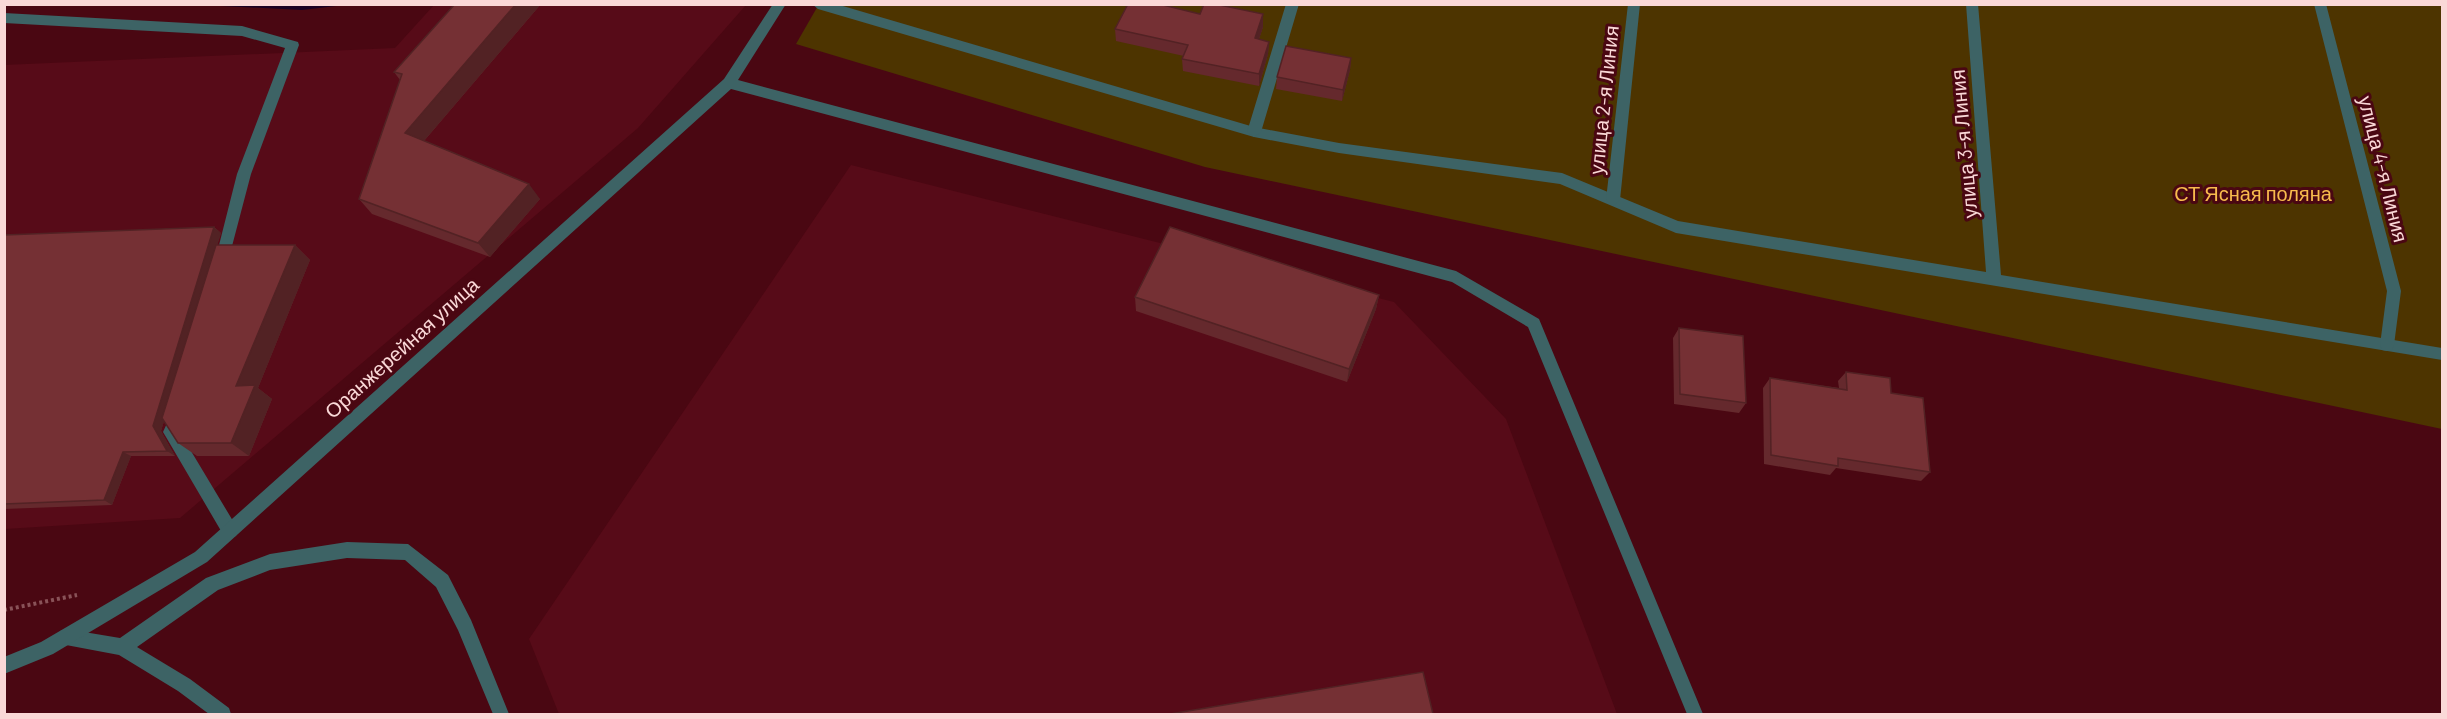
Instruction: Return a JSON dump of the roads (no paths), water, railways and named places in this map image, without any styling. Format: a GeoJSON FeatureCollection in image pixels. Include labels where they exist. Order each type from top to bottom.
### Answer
{"type":"FeatureCollection","features":[{"type":"Feature","properties":{"kind":"street","name":"Оранжерейная улица"},"geometry":{"type":"LineString","coordinates":[[4,666],[66,637],[201,557],[729,83],[780,4]]}},
{"type":"Feature","properties":{"kind":"street"},"geometry":{"type":"LineString","coordinates":[[818,4],[1254,132],[1339,148],[1562,179],[1676,226],[2442,354]]}},
{"type":"Feature","properties":{"kind":"street"},"geometry":{"type":"LineString","coordinates":[[1254,132],[1293,4]]}},
{"type":"Feature","properties":{"kind":"street","name":"улица 2-я Линия"},"geometry":{"type":"LineString","coordinates":[[1613,200],[1634,4]]}},
{"type":"Feature","properties":{"kind":"street","name":"улица 3-я Линия"},"geometry":{"type":"LineString","coordinates":[[1972,4],[1994,279]]}},
{"type":"Feature","properties":{"kind":"street","name":"улица 4-я Линия"},"geometry":{"type":"LineString","coordinates":[[2320,4],[2394,291],[2387,345]]}},
{"type":"Feature","properties":{"kind":"street"},"geometry":{"type":"LineString","coordinates":[[4,18],[242,31],[293,45],[244,174],[218,277]]}},
{"type":"Feature","properties":{"kind":"street"},"geometry":{"type":"LineString","coordinates":[[729,83],[1456,278],[1534,323],[1695,714]]}},
{"type":"Feature","properties":{"kind":"street"},"geometry":{"type":"LineString","coordinates":[[178,410],[171,432],[230,531]]}},
{"type":"Feature","properties":{"kind":"street"},"geometry":{"type":"LineString","coordinates":[[122,647],[212,584],[270,562],[347,550],[408,552],[442,581],[465,626],[501,714]]}},
{"type":"Feature","properties":{"kind":"street"},"geometry":{"type":"LineString","coordinates":[[66,637],[122,647],[184,685],[223,714]]}},
{"type":"Feature","properties":{"kind":"park label","name":"СТ Ясная поляна"},"geometry":{"type":"Point","coordinates":[2253,194]}}]}
